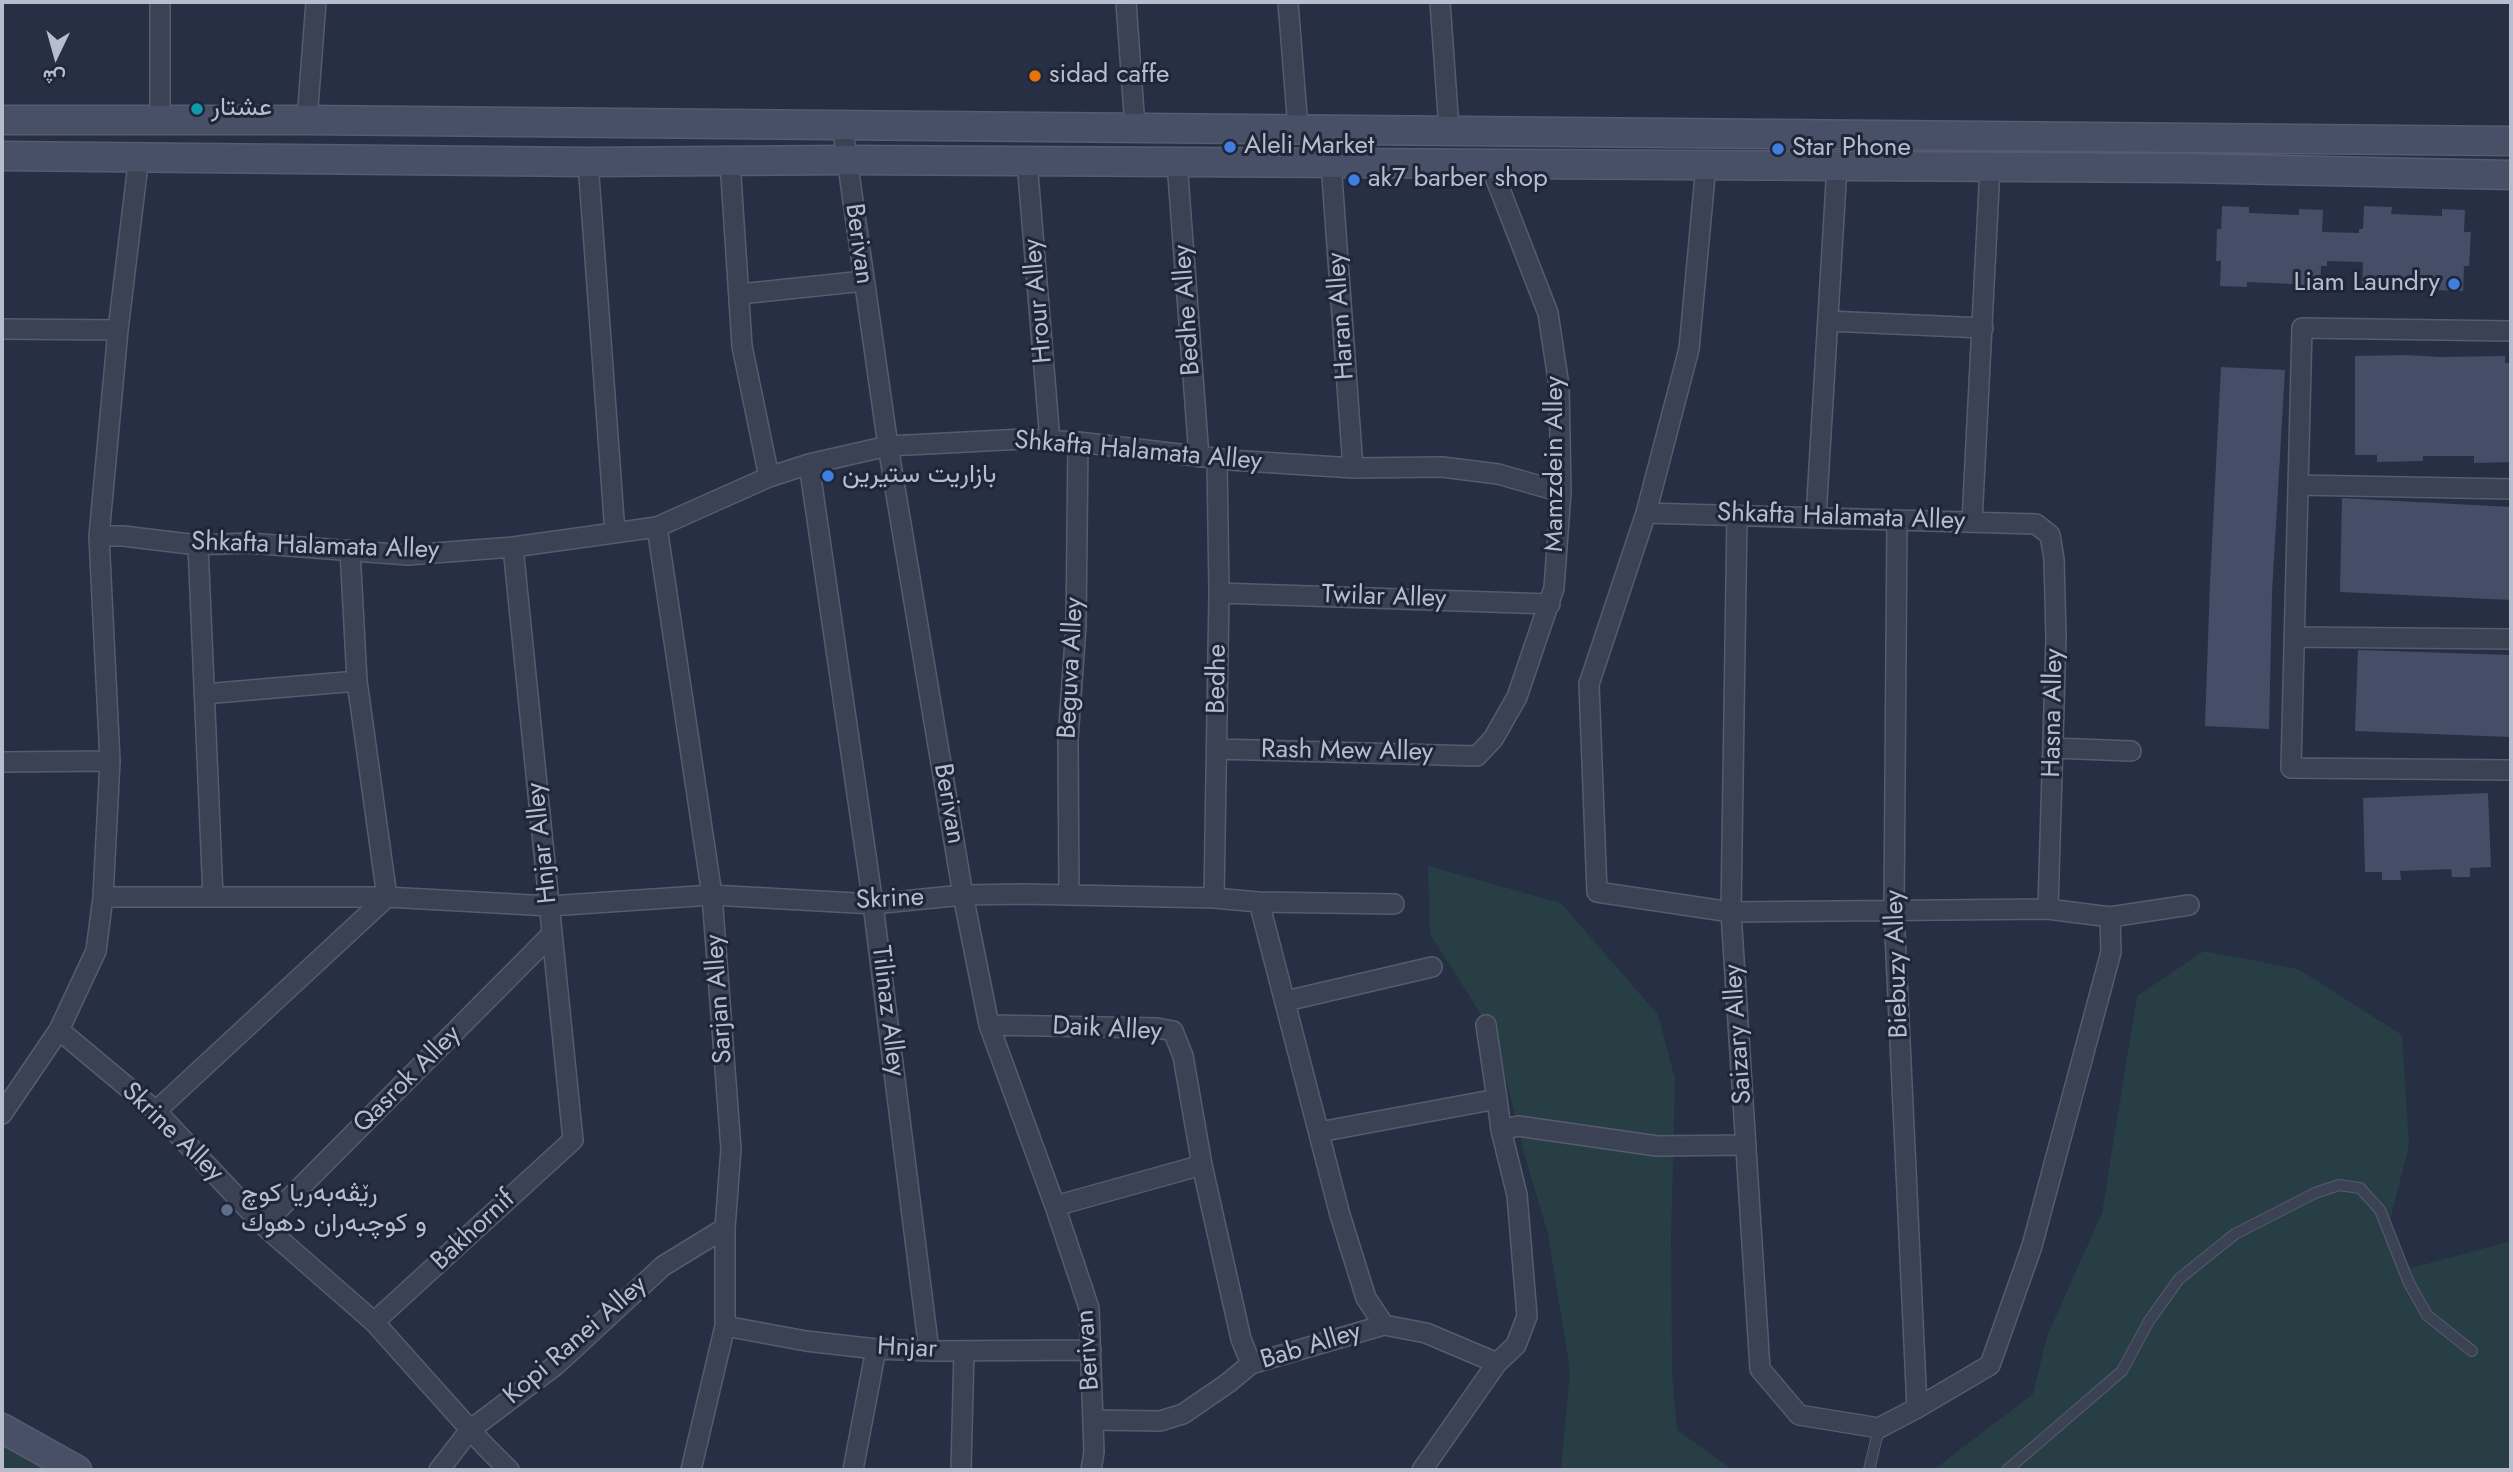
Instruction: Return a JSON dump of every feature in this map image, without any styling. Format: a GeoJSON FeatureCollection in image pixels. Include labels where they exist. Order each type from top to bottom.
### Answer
{"type":"FeatureCollection","features":[{"type":"Feature","properties":{"kind":"street"},"geometry":{"type":"LineString","coordinates":[[160,2],[160,118]]}},
{"type":"Feature","properties":{"kind":"street"},"geometry":{"type":"LineString","coordinates":[[307,120],[316,2]]}},
{"type":"Feature","properties":{"kind":"street"},"geometry":{"type":"LineString","coordinates":[[1126,2],[1135,127]]}},
{"type":"Feature","properties":{"kind":"street"},"geometry":{"type":"LineString","coordinates":[[1288,2],[1298,128]]}},
{"type":"Feature","properties":{"kind":"street"},"geometry":{"type":"LineString","coordinates":[[1440,2],[1449,130]]}},
{"type":"Feature","properties":{"kind":"street"},"geometry":{"type":"LineString","coordinates":[[2,120],[160,118],[2511,141]]}},
{"type":"Feature","properties":{"kind":"street","name":"Berivan"},"geometry":{"type":"LineString","coordinates":[[842,124],[888,446],[963,895],[989,1025],[1089,1308],[1094,1452],[1091,1470]]}},
{"type":"Feature","properties":{"kind":"street"},"geometry":{"type":"LineString","coordinates":[[2,156],[588,162],[846,160],[2185,168],[2511,175]]}},
{"type":"Feature","properties":{"kind":"street"},"geometry":{"type":"LineString","coordinates":[[2,1114],[59,1030],[96,951],[103,897],[110,761],[99,536],[118,330],[139,156]]}},
{"type":"Feature","properties":{"kind":"street"},"geometry":{"type":"LineString","coordinates":[[730,161],[742,346],[769,477]]}},
{"type":"Feature","properties":{"kind":"street","name":"Hrour Alley"},"geometry":{"type":"LineString","coordinates":[[1027,161],[1051,441]]}},
{"type":"Feature","properties":{"kind":"street"},"geometry":{"type":"LineString","coordinates":[[588,162],[615,533]]}},
{"type":"Feature","properties":{"kind":"street","name":"Bedhe Alley"},"geometry":{"type":"LineString","coordinates":[[1177,162],[1208,458]]}},
{"type":"Feature","properties":{"kind":"street","name":"Haran Alley"},"geometry":{"type":"LineString","coordinates":[[1331,163],[1353,468]]}},
{"type":"Feature","properties":{"kind":"street","name":"Mamzdein Alley"},"geometry":{"type":"LineString","coordinates":[[1477,755],[1493,739],[1517,697],[1550,604],[1554,588],[1561,492],[1559,386],[1548,313],[1490,164]]}},
{"type":"Feature","properties":{"kind":"street"},"geometry":{"type":"LineString","coordinates":[[1706,165],[1689,349],[1646,513],[1588,684],[1597,892],[1731,912],[2048,909],[2110,917],[2189,905]]}},
{"type":"Feature","properties":{"kind":"street"},"geometry":{"type":"LineString","coordinates":[[1816,517],[1837,166]]}},
{"type":"Feature","properties":{"kind":"street"},"geometry":{"type":"LineString","coordinates":[[1972,522],[1990,167]]}},
{"type":"Feature","properties":{"kind":"street"},"geometry":{"type":"LineString","coordinates":[[740,295],[864,281]]}},
{"type":"Feature","properties":{"kind":"street"},"geometry":{"type":"LineString","coordinates":[[1828,321],[1983,328]]}},
{"type":"Feature","properties":{"kind":"street"},"geometry":{"type":"LineString","coordinates":[[2511,331],[2302,327],[2291,768],[2511,770]]}},
{"type":"Feature","properties":{"kind":"street"},"geometry":{"type":"LineString","coordinates":[[2,329],[118,330]]}},
{"type":"Feature","properties":{"kind":"street","name":"Shkafta Halamata Alley"},"geometry":{"type":"LineString","coordinates":[[99,536],[123,536],[198,545],[248,543],[408,555],[513,547],[657,527],[769,477],[809,464],[888,446],[1024,439],[1078,442],[1208,458],[1353,468],[1442,467],[1498,474],[1561,492]]}},
{"type":"Feature","properties":{"kind":"street","name":"Beguva Alley"},"geometry":{"type":"LineString","coordinates":[[1069,895],[1069,739],[1076,626],[1078,442]]}},
{"type":"Feature","properties":{"kind":"street","name":"Bedhe"},"geometry":{"type":"LineString","coordinates":[[1208,458],[1219,593],[1214,898]]}},
{"type":"Feature","properties":{"kind":"street","name":"Tilinaz Alley"},"geometry":{"type":"LineString","coordinates":[[809,464],[873,904],[929,1352]]}},
{"type":"Feature","properties":{"kind":"street"},"geometry":{"type":"LineString","coordinates":[[2298,485],[2511,489]]}},
{"type":"Feature","properties":{"kind":"street","name":"Shkafta Halamata Alley"},"geometry":{"type":"LineString","coordinates":[[1646,513],[2036,524]]}},
{"type":"Feature","properties":{"kind":"street","name":"Saizary Alley"},"geometry":{"type":"LineString","coordinates":[[1737,515],[1731,912],[1760,1369],[1799,1415],[1879,1427]]}},
{"type":"Feature","properties":{"kind":"street","name":"Biebuzy Alley"},"geometry":{"type":"LineString","coordinates":[[1897,520],[1894,912],[1917,1408]]}},
{"type":"Feature","properties":{"kind":"street","name":"Hasna Alley"},"geometry":{"type":"LineString","coordinates":[[2036,524],[2050,535],[2054,559],[2056,638],[2048,909]]}},
{"type":"Feature","properties":{"kind":"street","name":"Sarjan Alley"},"geometry":{"type":"LineString","coordinates":[[657,527],[712,895],[731,1149],[725,1228],[725,1325],[691,1470]]}},
{"type":"Feature","properties":{"kind":"street"},"geometry":{"type":"LineString","coordinates":[[198,545],[213,897]]}},
{"type":"Feature","properties":{"kind":"street","name":"Hnjar Alley"},"geometry":{"type":"LineString","coordinates":[[513,547],[573,1140]]}},
{"type":"Feature","properties":{"kind":"street"},"geometry":{"type":"LineString","coordinates":[[156,1111],[387,897],[358,681],[350,550]]}},
{"type":"Feature","properties":{"kind":"street","name":"Twilar Alley"},"geometry":{"type":"LineString","coordinates":[[1219,593],[1550,604]]}},
{"type":"Feature","properties":{"kind":"street"},"geometry":{"type":"LineString","coordinates":[[2294,637],[2511,639]]}},
{"type":"Feature","properties":{"kind":"street"},"geometry":{"type":"LineString","coordinates":[[204,694],[358,681]]}},
{"type":"Feature","properties":{"kind":"street"},"geometry":{"type":"LineString","coordinates":[[2053,748],[2131,751]]}},
{"type":"Feature","properties":{"kind":"street","name":"Rash Mew Alley"},"geometry":{"type":"LineString","coordinates":[[1217,750],[1477,755]]}},
{"type":"Feature","properties":{"kind":"street"},"geometry":{"type":"LineString","coordinates":[[2,762],[110,761]]}},
{"type":"Feature","properties":{"kind":"street","name":"Skrine"},"geometry":{"type":"LineString","coordinates":[[103,897],[387,897],[550,906],[712,895],[873,904],[963,895],[1069,895],[1394,904]]}},
{"type":"Feature","properties":{"kind":"street"},"geometry":{"type":"LineString","coordinates":[[1258,902],[1340,1215],[1366,1298],[1384,1325]]}},
{"type":"Feature","properties":{"kind":"street"},"geometry":{"type":"LineString","coordinates":[[1879,1427],[1990,1365],[2032,1246],[2111,952],[2110,917]]}},
{"type":"Feature","properties":{"kind":"street","name":"Qasrok Alley"},"geometry":{"type":"LineString","coordinates":[[264,1225],[552,934]]}},
{"type":"Feature","properties":{"kind":"street"},"geometry":{"type":"LineString","coordinates":[[1286,1001],[1432,967]]}},
{"type":"Feature","properties":{"kind":"street","name":"Daik Alley"},"geometry":{"type":"LineString","coordinates":[[989,1025],[1157,1028],[1172,1031],[1183,1056],[1202,1165],[1241,1339],[1251,1364]]}},
{"type":"Feature","properties":{"kind":"street"},"geometry":{"type":"LineString","coordinates":[[1422,1470],[1497,1363],[1516,1345],[1527,1316],[1517,1195],[1501,1130],[1486,1025]]}},
{"type":"Feature","properties":{"kind":"street","name":"Skrine Alley"},"geometry":{"type":"LineString","coordinates":[[59,1030],[156,1111],[264,1225],[374,1322],[509,1470]]}},
{"type":"Feature","properties":{"kind":"street"},"geometry":{"type":"LineString","coordinates":[[1319,1132],[1497,1099]]}},
{"type":"Feature","properties":{"kind":"street"},"geometry":{"type":"LineString","coordinates":[[1501,1130],[1518,1126],[1657,1146],[1746,1145]]}},
{"type":"Feature","properties":{"kind":"street","name":"Bakhornif"},"geometry":{"type":"LineString","coordinates":[[374,1322],[573,1140]]}},
{"type":"Feature","properties":{"kind":"street"},"geometry":{"type":"LineString","coordinates":[[1055,1206],[1202,1165]]}},
{"type":"Feature","properties":{"kind":"street","name":"Kopi Ranei Alley"},"geometry":{"type":"LineString","coordinates":[[439,1470],[470,1430],[556,1365],[663,1266],[725,1228]]}},
{"type":"Feature","properties":{"kind":"street","name":"Hnjar"},"geometry":{"type":"LineString","coordinates":[[725,1325],[806,1342],[876,1349],[929,1352],[1091,1350]]}},
{"type":"Feature","properties":{"kind":"street","name":"Bab Alley"},"geometry":{"type":"LineString","coordinates":[[1093,1420],[1160,1421],[1183,1414],[1251,1364],[1384,1325],[1426,1334],[1497,1363]]}},
{"type":"Feature","properties":{"kind":"street"},"geometry":{"type":"LineString","coordinates":[[853,1470],[876,1349]]}},
{"type":"Feature","properties":{"kind":"street"},"geometry":{"type":"LineString","coordinates":[[961,1470],[964,1351]]}},
{"type":"Feature","properties":{"kind":"street"},"geometry":{"type":"LineString","coordinates":[[2,1428],[77,1470]]}},
{"type":"Feature","properties":{"kind":"lane"},"geometry":{"type":"LineString","coordinates":[[2007,1470],[2122,1371],[2149,1321],[2179,1279],[2235,1234],[2315,1193],[2339,1185],[2360,1188],[2380,1210],[2409,1283],[2427,1315],[2472,1351]]}},
{"type":"Feature","properties":{"kind":"lane"},"geometry":{"type":"LineString","coordinates":[[1869,1470],[1879,1427]]}},
{"type":"Feature","properties":{"kind":"shaded area"},"geometry":{"type":"Polygon","coordinates":[[[1428,866],[1561,903],[1658,1015],[1675,1079],[1671,1238],[1672,1374],[1677,1430],[1733,1470],[1561,1470],[1570,1370],[1548,1234],[1524,1153],[1496,1038],[1430,934],[1428,866]]]}},
{"type":"Feature","properties":{"kind":"shaded area"},"geometry":{"type":"Polygon","coordinates":[[[2204,951],[2298,969],[2402,1035],[2409,1145],[2387,1232],[2408,1269],[2511,1241],[2511,1470],[1928,1470],[1936,1468],[2033,1394],[2047,1336],[2102,1213],[2137,996],[2204,951]]]}},
{"type":"Feature","properties":{"kind":"shaded area"},"geometry":{"type":"Polygon","coordinates":[[[2,1434],[65,1470],[2,1470],[2,1434]]]}},
{"type":"Feature","properties":{"kind":"building"},"geometry":{"type":"Polygon","coordinates":[[[2222,206],[2249,207],[2249,213],[2299,215],[2299,209],[2323,210],[2322,232],[2359,233],[2359,229],[2363,229],[2364,206],[2392,207],[2391,214],[2442,216],[2442,209],[2465,210],[2464,232],[2471,232],[2469,266],[2464,266],[2463,291],[2435,290],[2435,284],[2390,282],[2390,288],[2362,287],[2363,262],[2327,261],[2327,266],[2321,266],[2320,291],[2293,290],[2293,284],[2247,282],[2247,287],[2220,286],[2221,261],[2216,261],[2217,229],[2221,229],[2222,206]]]}},
{"type":"Feature","properties":{"kind":"building"},"geometry":{"type":"Polygon","coordinates":[[[2355,356],[2505,356],[2505,363],[2511,363],[2511,462],[2474,463],[2474,456],[2423,456],[2423,461],[2377,462],[2377,455],[2355,455],[2355,356]]]}},
{"type":"Feature","properties":{"kind":"building"},"geometry":{"type":"Polygon","coordinates":[[[2221,367],[2285,370],[2272,593],[2269,729],[2205,726],[2221,367]]]}},
{"type":"Feature","properties":{"kind":"building"},"geometry":{"type":"Polygon","coordinates":[[[2342,498],[2511,507],[2511,600],[2340,592],[2342,498]]]}},
{"type":"Feature","properties":{"kind":"building"},"geometry":{"type":"Polygon","coordinates":[[[2358,650],[2511,655],[2511,737],[2355,731],[2358,650]]]}},
{"type":"Feature","properties":{"kind":"building"},"geometry":{"type":"Polygon","coordinates":[[[2488,793],[2491,867],[2470,868],[2470,877],[2452,877],[2451,869],[2400,871],[2401,880],[2382,880],[2382,872],[2365,872],[2363,798],[2488,793]]]}},
{"type":"Feature","properties":{"kind":"place","name":"sidad caffe"},"geometry":{"type":"Point","coordinates":[1035,76]}},
{"type":"Feature","properties":{"kind":"place","name":"عشتار"},"geometry":{"type":"Point","coordinates":[197,109]}},
{"type":"Feature","properties":{"kind":"place","name":"Aleli Market"},"geometry":{"type":"Point","coordinates":[1230,147]}},
{"type":"Feature","properties":{"kind":"place","name":"Star Phone"},"geometry":{"type":"Point","coordinates":[1778,149]}},
{"type":"Feature","properties":{"kind":"place","name":"ak7 barber shop"},"geometry":{"type":"Point","coordinates":[1354,180]}},
{"type":"Feature","properties":{"kind":"place","name":"Liam Laundry"},"geometry":{"type":"Point","coordinates":[2454,284]}},
{"type":"Feature","properties":{"kind":"place","name":"بازاريت ستيرين"},"geometry":{"type":"Point","coordinates":[828,476]}},
{"type":"Feature","properties":{"kind":"place","name":"رێڤه‌به‌ریا كوچ و كوچبه‌ران دهوك"},"geometry":{"type":"Point","coordinates":[227,1210]}}]}
